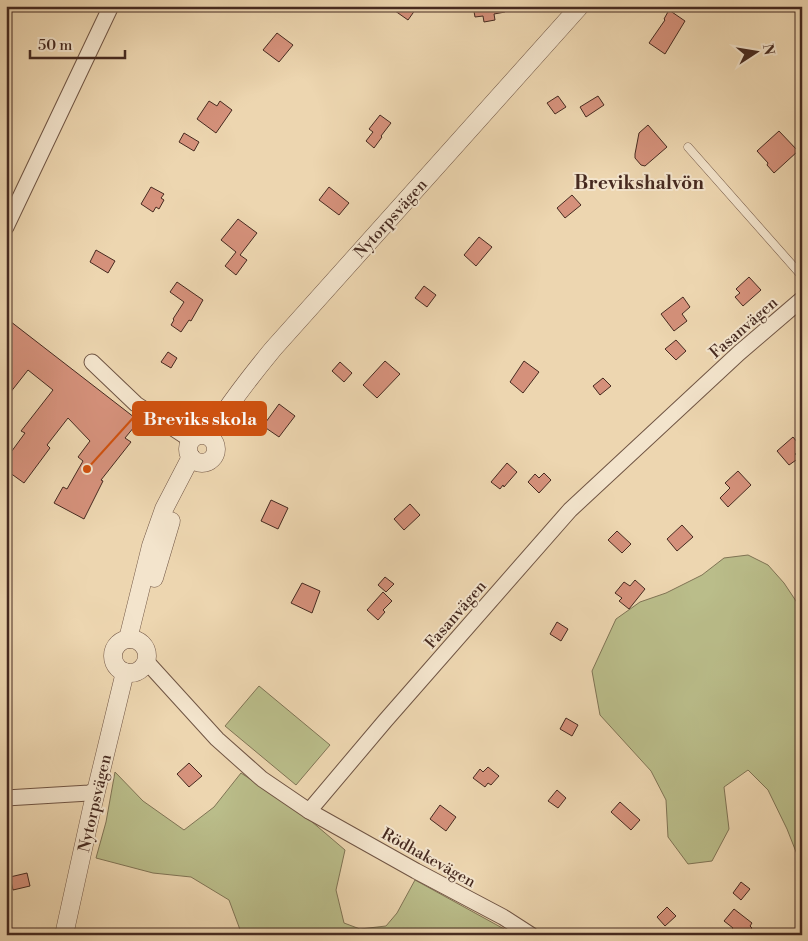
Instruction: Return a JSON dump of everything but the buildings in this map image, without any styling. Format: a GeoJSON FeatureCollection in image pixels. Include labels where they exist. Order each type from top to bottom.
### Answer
{"type":"FeatureCollection","features":[{"type":"Feature","properties":{"kind":"street"},"geometry":{"type":"LineString","coordinates":[[6,227],[111,6]]}},
{"type":"Feature","properties":{"kind":"street","name":"Nytorpsvägen"},"geometry":{"type":"LineString","coordinates":[[209,436],[245,384],[273,349],[572,9]]}},
{"type":"Feature","properties":{"kind":"street","name":"Fasanvägen"},"geometry":{"type":"LineString","coordinates":[[309,811],[384,721],[570,510],[739,354],[802,299]]}},
{"type":"Feature","properties":{"kind":"street"},"geometry":{"type":"LineString","coordinates":[[92,362],[136,404],[194,453],[210,460],[216,452],[215,442],[209,436],[198,435],[194,453],[164,509],[151,546],[134,640]]}},
{"type":"Feature","properties":{"kind":"street"},"geometry":{"type":"LineString","coordinates":[[134,640],[146,652],[146,661],[144,666],[131,673],[117,667],[113,656],[116,646],[121,642],[134,640]]}},
{"type":"Feature","properties":{"kind":"street"},"geometry":{"type":"LineString","coordinates":[[146,661],[217,738],[262,779],[309,811]]}},
{"type":"Feature","properties":{"kind":"street","name":"Nytorpsvägen"},"geometry":{"type":"LineString","coordinates":[[64,935],[96,789],[126,672]]}},
{"type":"Feature","properties":{"kind":"street"},"geometry":{"type":"LineString","coordinates":[[6,798],[89,793],[96,789]]}},
{"type":"Feature","properties":{"kind":"street","name":"Rödhakevägen"},"geometry":{"type":"LineString","coordinates":[[309,811],[416,871],[504,917],[531,935]]}},
{"type":"Feature","properties":{"kind":"lane"},"geometry":{"type":"LineString","coordinates":[[688,147],[802,276]]}},
{"type":"Feature","properties":{"kind":"green space"},"geometry":{"type":"Polygon","coordinates":[[[748,555],[768,565],[784,583],[802,610],[802,867],[787,829],[768,790],[748,770],[724,787],[729,829],[712,861],[688,864],[668,837],[666,800],[651,771],[600,715],[592,671],[616,619],[640,602],[666,593],[702,575],[724,558],[748,555]]]}},
{"type":"Feature","properties":{"kind":"green space"},"geometry":{"type":"Polygon","coordinates":[[[259,686],[330,745],[296,785],[225,726],[259,686]]]}},
{"type":"Feature","properties":{"kind":"green space"},"geometry":{"type":"Polygon","coordinates":[[[115,772],[143,801],[184,830],[214,807],[241,773],[304,815],[345,850],[336,890],[344,923],[360,929],[386,926],[397,913],[415,880],[515,935],[242,935],[229,900],[191,877],[153,873],[96,858],[106,822],[115,772]]]}},
{"type":"Feature","properties":{"kind":"green space"},"geometry":{"type":"Polygon","coordinates":[[[802,870],[802,935],[801,935],[797,916],[802,870]]]}},
{"type":"Feature","properties":{"kind":"place","name":"Breviks skola"},"geometry":{"type":"Point","coordinates":[87,469]}},
{"type":"Feature","properties":{"kind":"district","name":"Brevikshalvön"},"geometry":{"type":"Point","coordinates":[639,182]}}]}
